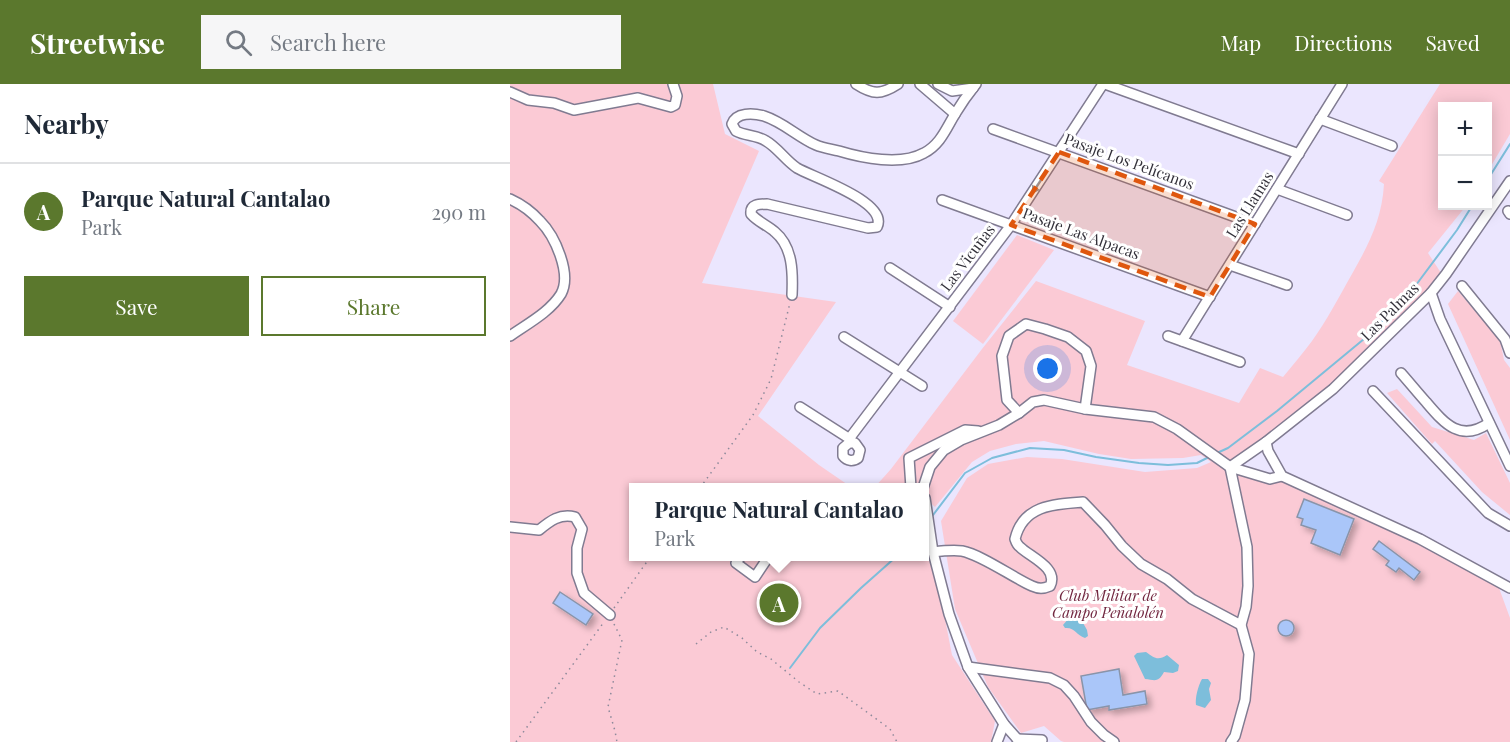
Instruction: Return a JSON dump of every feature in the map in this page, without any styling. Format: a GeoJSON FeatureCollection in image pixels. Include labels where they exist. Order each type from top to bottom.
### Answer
{"type":"FeatureCollection","features":[{"type":"Feature","properties":{"kind":"street"},"geometry":{"type":"LineString","coordinates":[[510,92],[528,100],[554,103],[573,110],[638,98],[670,106],[675,105],[677,96],[673,84]]}},
{"type":"Feature","properties":{"kind":"street"},"geometry":{"type":"LineString","coordinates":[[856,84],[876,93],[898,84]]}},
{"type":"Feature","properties":{"kind":"street"},"geometry":{"type":"LineString","coordinates":[[920,84],[955,114]]}},
{"type":"Feature","properties":{"kind":"street"},"geometry":{"type":"LineString","coordinates":[[938,84],[952,91],[974,86]]}},
{"type":"Feature","properties":{"kind":"street"},"geometry":{"type":"LineString","coordinates":[[1104,84],[1299,154]]}},
{"type":"Feature","properties":{"kind":"street","name":"Las Vicuñas"},"geometry":{"type":"LineString","coordinates":[[800,407],[849,441],[1011,225],[1104,84]]}},
{"type":"Feature","properties":{"kind":"street","name":"Las Llamas"},"geometry":{"type":"LineString","coordinates":[[1182,341],[1340,84]]}},
{"type":"Feature","properties":{"kind":"street"},"geometry":{"type":"LineString","coordinates":[[792,295],[791,267],[786,247],[774,232],[754,218],[751,212],[754,206],[767,204],[868,228],[877,227],[879,219],[860,200],[832,183],[794,166],[766,140],[736,131],[732,124],[735,118],[748,115],[764,116],[818,146],[857,157],[894,160],[916,157],[929,151],[940,139],[974,86]]}},
{"type":"Feature","properties":{"kind":"street"},"geometry":{"type":"LineString","coordinates":[[1320,119],[1392,146]]}},
{"type":"Feature","properties":{"kind":"street","name":"Pasaje Los Pelícanos"},"geometry":{"type":"LineString","coordinates":[[993,129],[1255,224]]}},
{"type":"Feature","properties":{"kind":"street","name":"Las Palmas"},"geometry":{"type":"LineString","coordinates":[[1230,467],[1266,442],[1333,389],[1431,293],[1510,181]]}},
{"type":"Feature","properties":{"kind":"street"},"geometry":{"type":"LineString","coordinates":[[1277,189],[1347,215]]}},
{"type":"Feature","properties":{"kind":"street"},"geometry":{"type":"LineString","coordinates":[[510,199],[546,227],[562,258],[565,276],[560,295],[547,309],[510,336]]}},
{"type":"Feature","properties":{"kind":"street","name":"Pasaje Las Alpacas"},"geometry":{"type":"LineString","coordinates":[[942,200],[1210,297]]}},
{"type":"Feature","properties":{"kind":"street"},"geometry":{"type":"LineString","coordinates":[[1230,265],[1287,285]]}},
{"type":"Feature","properties":{"kind":"street"},"geometry":{"type":"LineString","coordinates":[[890,268],[950,307]]}},
{"type":"Feature","properties":{"kind":"street"},"geometry":{"type":"LineString","coordinates":[[1462,286],[1502,334],[1510,352]]}},
{"type":"Feature","properties":{"kind":"street"},"geometry":{"type":"LineString","coordinates":[[1431,293],[1440,319],[1510,466]]}},
{"type":"Feature","properties":{"kind":"street"},"geometry":{"type":"LineString","coordinates":[[1018,413],[1007,400],[1002,356],[1009,336],[1026,324],[1068,337],[1086,351],[1091,366],[1085,408]]}},
{"type":"Feature","properties":{"kind":"street"},"geometry":{"type":"LineString","coordinates":[[1167,336],[1240,362]]}},
{"type":"Feature","properties":{"kind":"street"},"geometry":{"type":"LineString","coordinates":[[844,337],[922,386]]}},
{"type":"Feature","properties":{"kind":"street"},"geometry":{"type":"LineString","coordinates":[[1401,372],[1442,421],[1451,427],[1462,431],[1473,431],[1489,423]]}},
{"type":"Feature","properties":{"kind":"street"},"geometry":{"type":"LineString","coordinates":[[1373,391],[1488,513],[1510,526]]}},
{"type":"Feature","properties":{"kind":"street"},"geometry":{"type":"LineString","coordinates":[[925,483],[930,467],[944,450],[961,440],[999,425],[1033,402],[1044,400],[1154,417],[1177,429],[1230,467],[1270,479],[1282,476]]}},
{"type":"Feature","properties":{"kind":"street"},"geometry":{"type":"LineString","coordinates":[[911,483],[909,458],[964,430],[982,431]]}},
{"type":"Feature","properties":{"kind":"street"},"geometry":{"type":"LineString","coordinates":[[1266,442],[1272,459],[1282,476],[1420,538],[1510,588]]}},
{"type":"Feature","properties":{"kind":"street"},"geometry":{"type":"LineString","coordinates":[[1230,467],[1247,547],[1248,586],[1241,625],[1249,654],[1245,700],[1235,736],[1231,742]]}},
{"type":"Feature","properties":{"kind":"street"},"geometry":{"type":"LineString","coordinates":[[933,552],[963,551],[975,555],[1032,586],[1039,589],[1045,588],[1053,581],[1051,574],[1037,559],[1018,546],[1015,539],[1016,533],[1028,515],[1040,507],[1083,502],[1141,564],[1167,579],[1192,599],[1241,625]]}},
{"type":"Feature","properties":{"kind":"street"},"geometry":{"type":"LineString","coordinates":[[510,528],[539,530],[562,515],[575,517],[582,529],[577,548],[577,573],[584,593],[610,615]]}},
{"type":"Feature","properties":{"kind":"street"},"geometry":{"type":"LineString","coordinates":[[929,530],[949,614],[968,667],[1004,724],[1019,741],[1042,740]]}},
{"type":"Feature","properties":{"kind":"street"},"geometry":{"type":"LineString","coordinates":[[737,561],[736,563],[755,577],[766,561]]}},
{"type":"Feature","properties":{"kind":"street"},"geometry":{"type":"LineString","coordinates":[[968,667],[1050,678],[1064,685],[1091,722],[1114,742]]}},
{"type":"Feature","properties":{"kind":"street"},"geometry":{"type":"LineString","coordinates":[[997,742],[1004,724]]}},
{"type":"Feature","properties":{"kind":"path"},"geometry":{"type":"LineString","coordinates":[[704,483],[753,415],[771,379],[792,295]]}},
{"type":"Feature","properties":{"kind":"path"},"geometry":{"type":"LineString","coordinates":[[516,742],[648,561]]}},
{"type":"Feature","properties":{"kind":"path"},"geometry":{"type":"LineString","coordinates":[[610,615],[622,640],[608,707],[616,742]]}},
{"type":"Feature","properties":{"kind":"path"},"geometry":{"type":"LineString","coordinates":[[696,644],[711,632],[724,627],[817,694],[838,691],[890,729],[897,742]]}},
{"type":"Feature","properties":{"kind":"highlighted area"},"geometry":{"type":"Polygon","coordinates":[[[1059,152],[1255,224],[1210,297],[1011,225],[1059,152]]]}},
{"type":"Feature","properties":{"kind":"green space"},"geometry":{"type":"Polygon","coordinates":[[[510,84],[713,84],[725,134],[759,151],[702,283],[836,302],[758,416],[845,483],[629,483],[629,561],[929,561],[929,537],[952,655],[995,721],[991,742],[510,742],[510,84]]]}},
{"type":"Feature","properties":{"kind":"green space","name":"Club Militar de Campo Peñalolén"},"geometry":{"type":"Polygon","coordinates":[[[1440,84],[1510,84],[1510,134],[1492,164],[1492,102],[1438,102],[1438,210],[1463,210],[1428,253],[1443,276],[1373,349],[1270,438],[1223,469],[1283,482],[1416,542],[1499,588],[1510,618],[1510,742],[1064,742],[1044,726],[1021,733],[988,687],[955,609],[941,521],[967,478],[988,464],[1027,457],[1062,459],[1145,472],[1197,468],[1211,462],[1201,455],[1183,458],[1131,459],[1044,441],[1016,444],[990,451],[972,462],[935,507],[929,502],[929,483],[878,483],[1036,281],[1145,321],[1127,365],[1239,403],[1260,368],[1283,377],[1305,350],[1333,308],[1369,242],[1381,209],[1384,184],[1379,181],[1440,84]]]}},
{"type":"Feature","properties":{"kind":"green space"},"geometry":{"type":"Polygon","coordinates":[[[1017,235],[1054,250],[983,344],[953,321],[1017,235]]]}},
{"type":"Feature","properties":{"kind":"green space"},"geometry":{"type":"Polygon","coordinates":[[[1458,291],[1500,340],[1504,360],[1510,368],[1510,440],[1448,304],[1458,291]]]}},
{"type":"Feature","properties":{"kind":"green space"},"geometry":{"type":"Polygon","coordinates":[[[1397,389],[1432,427],[1474,440],[1486,433],[1510,483],[1510,515],[1482,492],[1435,441],[1432,444],[1387,393],[1397,389]]]}},
{"type":"Feature","properties":{"kind":"water"},"geometry":{"type":"Polygon","coordinates":[[[1070,614],[1078,614],[1087,630],[1088,636],[1085,638],[1063,625],[1070,614]]]}},
{"type":"Feature","properties":{"kind":"water"},"geometry":{"type":"Polygon","coordinates":[[[1146,652],[1156,658],[1167,655],[1179,665],[1178,671],[1164,672],[1156,680],[1145,679],[1134,656],[1137,653],[1146,652]]]}},
{"type":"Feature","properties":{"kind":"water"},"geometry":{"type":"Polygon","coordinates":[[[1202,679],[1208,679],[1211,683],[1209,689],[1211,700],[1205,708],[1196,705],[1197,692],[1202,679]]]}},
{"type":"Feature","properties":{"kind":"building"},"geometry":{"type":"Polygon","coordinates":[[[1304,499],[1354,519],[1340,555],[1311,543],[1316,530],[1301,525],[1303,519],[1297,517],[1304,499]]]}},
{"type":"Feature","properties":{"kind":"building"},"geometry":{"type":"Polygon","coordinates":[[[1379,541],[1420,572],[1414,580],[1399,568],[1396,572],[1386,565],[1389,561],[1373,549],[1379,541]]]}},
{"type":"Feature","properties":{"kind":"building"},"geometry":{"type":"Polygon","coordinates":[[[560,592],[593,614],[586,625],[553,603],[560,592]]]}},
{"type":"Feature","properties":{"kind":"building"},"geometry":{"type":"Polygon","coordinates":[[[1286,620],[1294,628],[1286,636],[1278,628],[1286,620]]]}},
{"type":"Feature","properties":{"kind":"building"},"geometry":{"type":"Polygon","coordinates":[[[1119,669],[1123,695],[1145,691],[1147,704],[1109,710],[1109,706],[1087,710],[1081,676],[1119,669]]]}},
{"type":"Feature","properties":{"kind":"waterway"},"geometry":{"type":"LineString","coordinates":[[1492,173],[1510,144]]}},
{"type":"Feature","properties":{"kind":"waterway"},"geometry":{"type":"LineString","coordinates":[[1217,453],[1228,448],[1277,411],[1370,334],[1413,289],[1470,210]]}},
{"type":"Feature","properties":{"kind":"waterway"},"geometry":{"type":"LineString","coordinates":[[930,519],[965,473],[992,458],[1030,448],[1064,450],[1096,457],[1168,465],[1197,463],[1209,457]]}},
{"type":"Feature","properties":{"kind":"waterway"},"geometry":{"type":"LineString","coordinates":[[790,668],[820,628],[891,561]]}},
{"type":"Feature","properties":{"kind":"place","name":"Parque Natural Cantalao"},"geometry":{"type":"Point","coordinates":[779,603]}}]}
